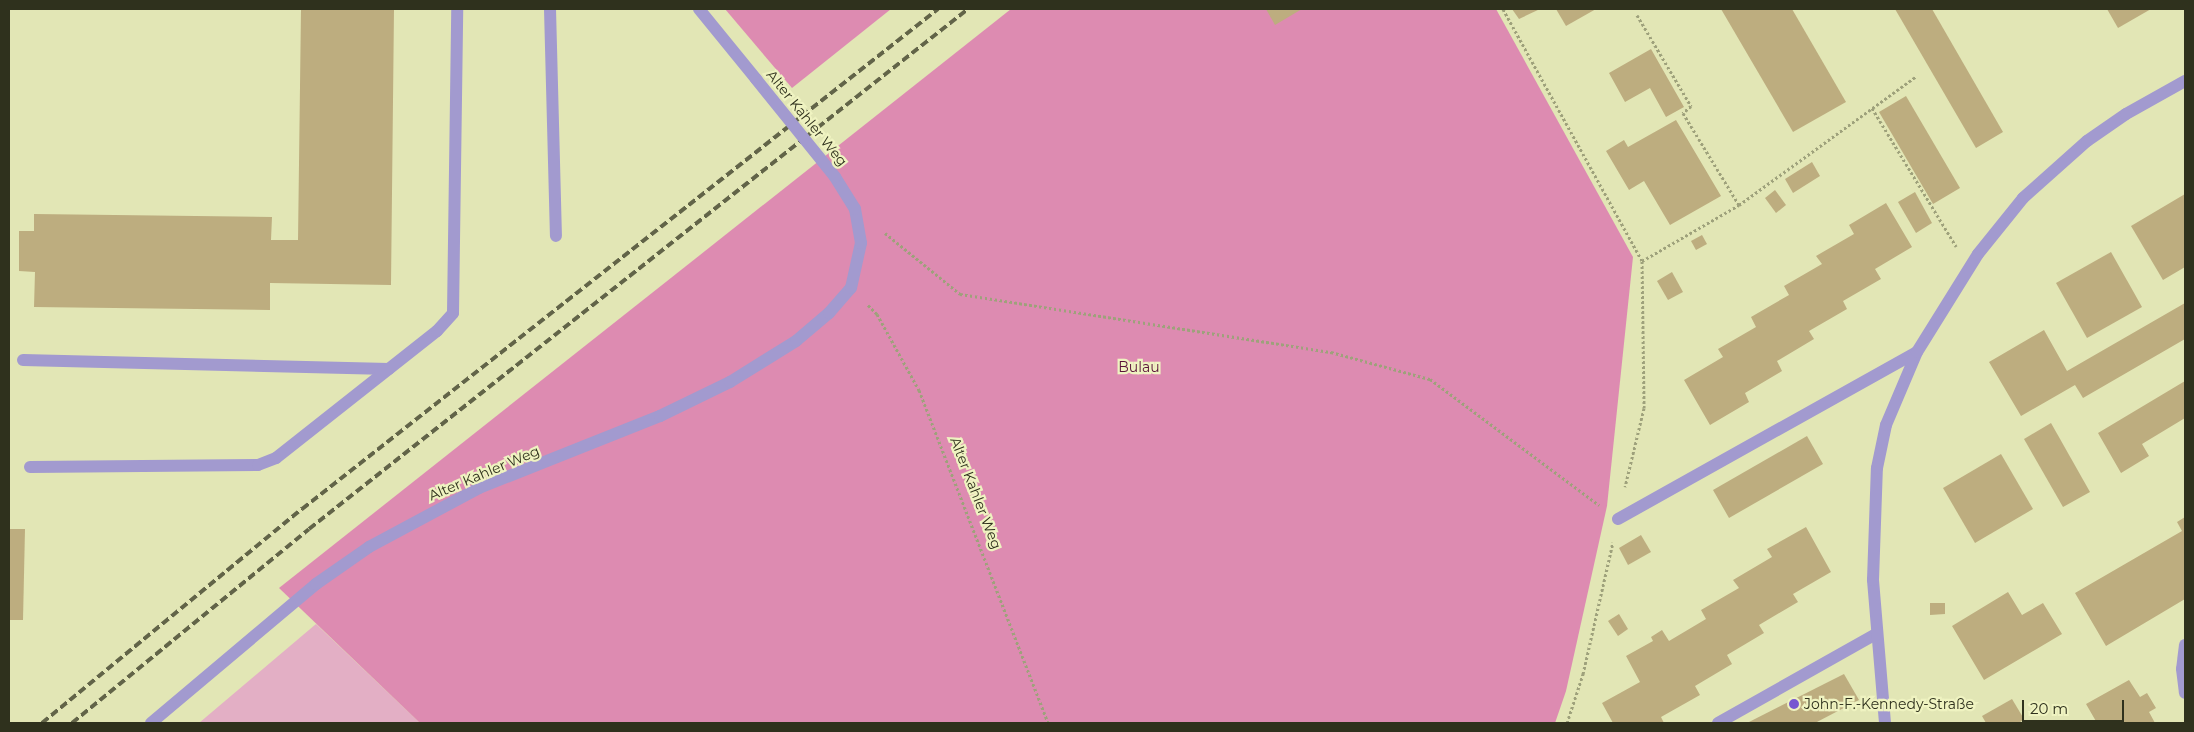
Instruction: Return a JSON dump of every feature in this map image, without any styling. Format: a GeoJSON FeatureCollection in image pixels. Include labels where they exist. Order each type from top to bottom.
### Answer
{"type":"FeatureCollection","features":[{"type":"Feature","properties":{"kind":"street"},"geometry":{"type":"LineString","coordinates":[[30,467],[258,465],[276,458],[437,332],[453,313],[457,9]]}},
{"type":"Feature","properties":{"kind":"street"},"geometry":{"type":"LineString","coordinates":[[550,9],[556,236]]}},
{"type":"Feature","properties":{"kind":"street","name":"Alter Kahler Weg"},"geometry":{"type":"LineString","coordinates":[[151,723],[316,584],[369,547],[479,488],[660,416],[730,382],[796,341],[829,313],[851,288],[861,243],[855,209],[835,177],[699,9]]}},
{"type":"Feature","properties":{"kind":"street"},"geometry":{"type":"LineString","coordinates":[[1885,723],[1876,634],[1873,580],[1877,468],[1886,426],[1917,352],[1969,268],[2023,198],[2057,166],[2126,114],[2185,81]]}},
{"type":"Feature","properties":{"kind":"street"},"geometry":{"type":"LineString","coordinates":[[1618,519],[1917,352]]}},
{"type":"Feature","properties":{"kind":"street"},"geometry":{"type":"LineString","coordinates":[[23,360],[389,369]]}},
{"type":"Feature","properties":{"kind":"street"},"geometry":{"type":"LineString","coordinates":[[1718,723],[1876,634]]}},
{"type":"Feature","properties":{"kind":"street"},"geometry":{"type":"LineString","coordinates":[[2185,645],[2182,670],[2185,693]]}},
{"type":"Feature","properties":{"kind":"path"},"geometry":{"type":"LineString","coordinates":[[1503,9],[1642,261],[1644,408],[1583,674],[1567,723]]}},
{"type":"Feature","properties":{"kind":"path"},"geometry":{"type":"LineString","coordinates":[[1638,15],[1691,106],[1683,113],[1739,205]]}},
{"type":"Feature","properties":{"kind":"path"},"geometry":{"type":"LineString","coordinates":[[1642,261],[1739,205],[1914,77]]}},
{"type":"Feature","properties":{"kind":"path"},"geometry":{"type":"LineString","coordinates":[[1872,108],[1969,268]]}},
{"type":"Feature","properties":{"kind":"path"},"geometry":{"type":"LineString","coordinates":[[855,209],[960,294],[1331,352],[1430,379],[1618,519]]}},
{"type":"Feature","properties":{"kind":"path","name":"Alter Kahler Weg"},"geometry":{"type":"LineString","coordinates":[[851,288],[877,314],[919,390],[1048,723]]}},
{"type":"Feature","properties":{"kind":"shaded area"},"geometry":{"type":"Polygon","coordinates":[[[316,624],[420,723],[199,723],[316,624]]]}},
{"type":"Feature","properties":{"kind":"green space"},"geometry":{"type":"Polygon","coordinates":[[[725,9],[891,9],[792,88],[725,9]]]}},
{"type":"Feature","properties":{"kind":"green space","name":"Bulau"},"geometry":{"type":"Polygon","coordinates":[[[1011,9],[1496,9],[1633,257],[1607,506],[1566,691],[1555,723],[420,723],[279,588],[1011,9]]]}},
{"type":"Feature","properties":{"kind":"building"},"geometry":{"type":"Polygon","coordinates":[[[301,9],[394,9],[391,285],[270,283],[270,310],[34,307],[35,272],[19,271],[19,231],[34,231],[34,214],[272,217],[271,240],[298,240],[301,9]]]}},
{"type":"Feature","properties":{"kind":"building"},"geometry":{"type":"Polygon","coordinates":[[[1266,9],[1302,9],[1275,25],[1266,9]]]}},
{"type":"Feature","properties":{"kind":"building"},"geometry":{"type":"Polygon","coordinates":[[[1512,9],[1540,9],[1519,19],[1512,9]]]}},
{"type":"Feature","properties":{"kind":"building"},"geometry":{"type":"Polygon","coordinates":[[[1556,9],[1596,9],[1566,26],[1556,9]]]}},
{"type":"Feature","properties":{"kind":"building"},"geometry":{"type":"Polygon","coordinates":[[[1721,9],[1792,9],[1846,102],[1793,132],[1721,9]]]}},
{"type":"Feature","properties":{"kind":"building"},"geometry":{"type":"Polygon","coordinates":[[[1895,9],[1932,9],[2003,132],[1976,148],[1895,9]]]}},
{"type":"Feature","properties":{"kind":"building"},"geometry":{"type":"Polygon","coordinates":[[[2107,9],[2151,9],[2118,28],[2107,9]]]}},
{"type":"Feature","properties":{"kind":"building"},"geometry":{"type":"Polygon","coordinates":[[[1651,49],[1684,107],[1666,117],[1650,88],[1625,102],[1609,73],[1651,49]]]}},
{"type":"Feature","properties":{"kind":"building"},"geometry":{"type":"Polygon","coordinates":[[[1906,96],[1960,188],[1933,204],[1879,112],[1906,96]]]}},
{"type":"Feature","properties":{"kind":"building"},"geometry":{"type":"Polygon","coordinates":[[[1676,120],[1721,196],[1670,225],[1644,181],[1629,190],[1606,151],[1624,140],[1628,147],[1676,120]]]}},
{"type":"Feature","properties":{"kind":"building"},"geometry":{"type":"Polygon","coordinates":[[[1812,162],[1820,176],[1793,193],[1785,179],[1812,162]]]}},
{"type":"Feature","properties":{"kind":"building"},"geometry":{"type":"Polygon","coordinates":[[[1775,190],[1786,205],[1776,213],[1765,198],[1775,190]]]}},
{"type":"Feature","properties":{"kind":"building"},"geometry":{"type":"Polygon","coordinates":[[[1915,192],[1932,223],[1916,233],[1898,202],[1915,192]]]}},
{"type":"Feature","properties":{"kind":"building"},"geometry":{"type":"Polygon","coordinates":[[[2185,194],[2185,267],[2163,280],[2131,226],[2185,194]]]}},
{"type":"Feature","properties":{"kind":"building"},"geometry":{"type":"Polygon","coordinates":[[[1886,203],[1912,247],[1875,269],[1881,279],[1843,301],[1847,309],[1809,331],[1814,339],[1777,361],[1782,371],[1745,393],[1749,402],[1710,425],[1684,380],[1723,357],[1718,349],[1756,327],[1751,317],[1789,295],[1784,286],[1822,264],[1816,256],[1854,234],[1849,225],[1886,203]]]}},
{"type":"Feature","properties":{"kind":"building"},"geometry":{"type":"Polygon","coordinates":[[[1702,235],[1707,244],[1696,250],[1691,241],[1702,235]]]}},
{"type":"Feature","properties":{"kind":"building"},"geometry":{"type":"Polygon","coordinates":[[[2111,252],[2142,307],[2087,338],[2056,283],[2111,252]]]}},
{"type":"Feature","properties":{"kind":"building"},"geometry":{"type":"Polygon","coordinates":[[[1672,272],[1683,292],[1668,300],[1657,281],[1672,272]]]}},
{"type":"Feature","properties":{"kind":"building"},"geometry":{"type":"Polygon","coordinates":[[[2185,303],[2185,339],[2083,398],[2075,385],[2021,416],[1989,362],[2044,330],[2067,371],[2185,303]]]}},
{"type":"Feature","properties":{"kind":"building"},"geometry":{"type":"Polygon","coordinates":[[[2185,381],[2185,418],[2142,444],[2149,456],[2121,473],[2098,433],[2185,381]]]}},
{"type":"Feature","properties":{"kind":"building"},"geometry":{"type":"Polygon","coordinates":[[[2051,423],[2090,492],[2063,507],[2024,439],[2051,423]]]}},
{"type":"Feature","properties":{"kind":"building"},"geometry":{"type":"Polygon","coordinates":[[[1807,436],[1823,464],[1729,518],[1713,490],[1807,436]]]}},
{"type":"Feature","properties":{"kind":"building"},"geometry":{"type":"Polygon","coordinates":[[[2001,454],[2033,509],[1975,543],[1943,488],[2001,454]]]}},
{"type":"Feature","properties":{"kind":"building"},"geometry":{"type":"Polygon","coordinates":[[[2185,517],[2185,599],[2106,646],[2075,593],[2182,531],[2177,522],[2185,517]]]}},
{"type":"Feature","properties":{"kind":"building"},"geometry":{"type":"Polygon","coordinates":[[[1806,527],[1831,572],[1793,594],[1798,602],[1759,625],[1764,633],[1727,655],[1732,664],[1695,686],[1700,695],[1661,717],[1664,723],[1613,723],[1602,703],[1640,682],[1626,656],[1653,641],[1651,637],[1662,630],[1669,641],[1706,619],[1701,610],[1739,588],[1733,580],[1772,557],[1767,549],[1806,527]]]}},
{"type":"Feature","properties":{"kind":"building"},"geometry":{"type":"Polygon","coordinates":[[[9,529],[25,529],[23,620],[9,620],[9,529]]]}},
{"type":"Feature","properties":{"kind":"building"},"geometry":{"type":"Polygon","coordinates":[[[1641,535],[1651,552],[1628,565],[1619,548],[1641,535]]]}},
{"type":"Feature","properties":{"kind":"building"},"geometry":{"type":"Polygon","coordinates":[[[2008,592],[2022,615],[2043,603],[2062,634],[1984,680],[1952,626],[2008,592]]]}},
{"type":"Feature","properties":{"kind":"building"},"geometry":{"type":"Polygon","coordinates":[[[1930,603],[1945,603],[1945,614],[1930,615],[1930,603]]]}},
{"type":"Feature","properties":{"kind":"building"},"geometry":{"type":"Polygon","coordinates":[[[1619,614],[1628,629],[1618,636],[1608,621],[1619,614]]]}},
{"type":"Feature","properties":{"kind":"building"},"geometry":{"type":"Polygon","coordinates":[[[1844,674],[1859,700],[1815,723],[1747,723],[1844,674]]]}},
{"type":"Feature","properties":{"kind":"building"},"geometry":{"type":"Polygon","coordinates":[[[2129,680],[2140,697],[2147,693],[2156,708],[2149,712],[2155,723],[2097,723],[2086,704],[2129,680]]]}},
{"type":"Feature","properties":{"kind":"building"},"geometry":{"type":"Polygon","coordinates":[[[2012,699],[2024,719],[2019,723],[1986,723],[1982,716],[2012,699]]]}},
{"type":"Feature","properties":{"kind":"railway"},"geometry":{"type":"LineString","coordinates":[[42,723],[302,509],[938,9]]}},
{"type":"Feature","properties":{"kind":"railway"},"geometry":{"type":"LineString","coordinates":[[72,723],[309,529],[968,9]]}},
{"type":"Feature","properties":{"kind":"place","name":"John-F.-Kennedy-Straße"},"geometry":{"type":"Point","coordinates":[1794,704]}}]}
